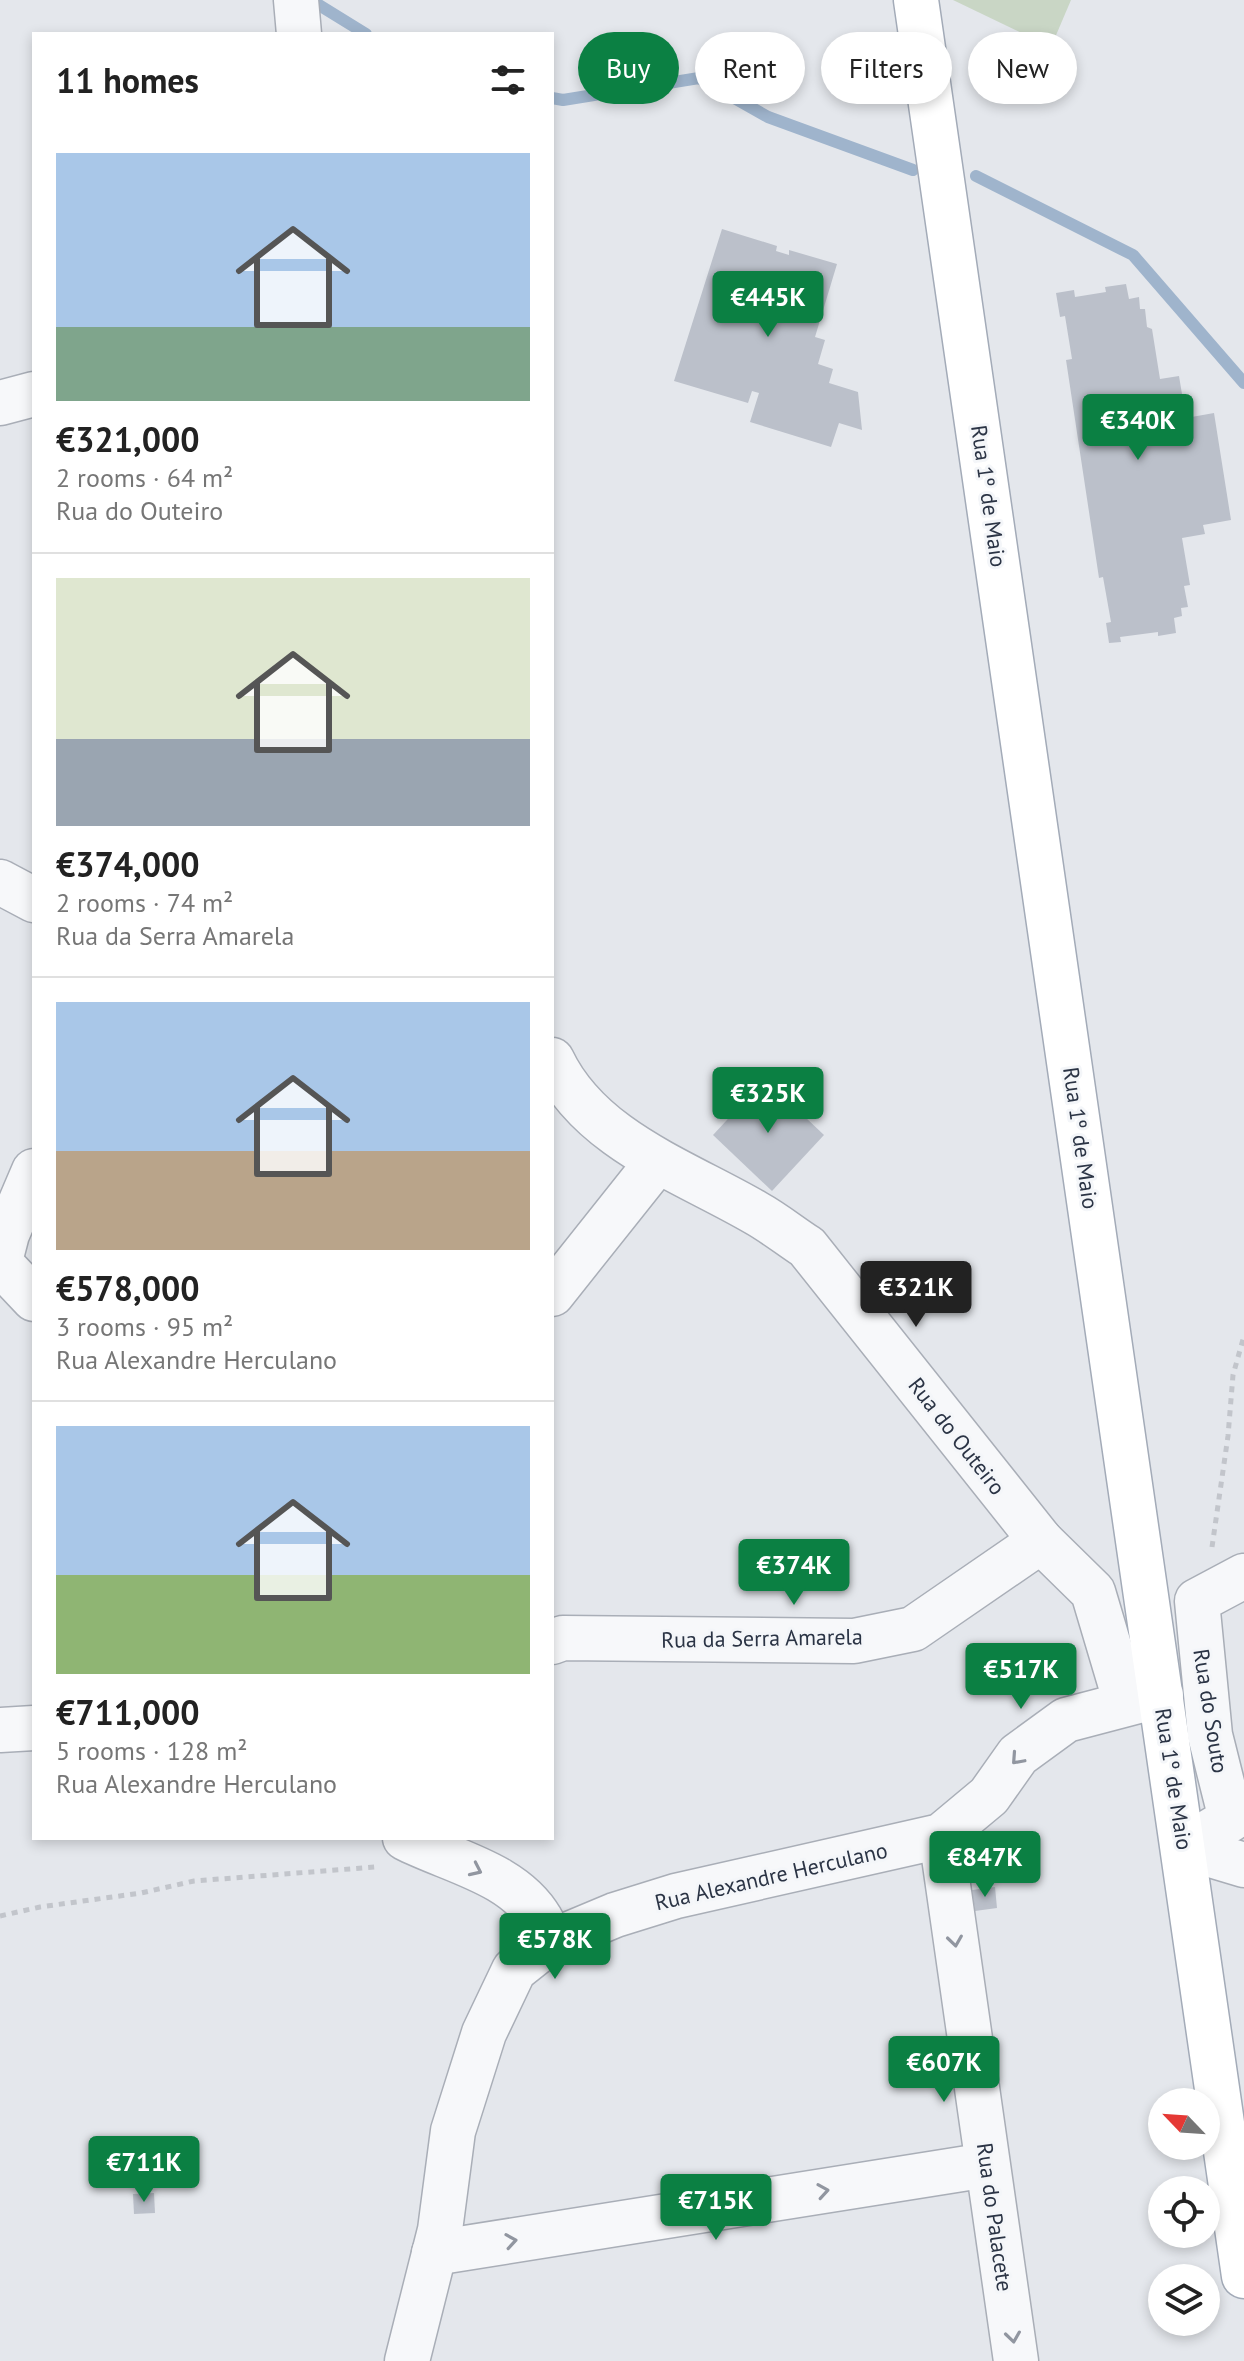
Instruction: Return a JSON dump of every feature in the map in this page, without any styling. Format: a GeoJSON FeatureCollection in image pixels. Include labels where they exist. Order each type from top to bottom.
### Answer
{"type":"FeatureCollection","features":[{"type":"Feature","properties":{"kind":"main road","name":"Rua 1º de Maio"},"geometry":{"type":"LineString","coordinates":[[916,0],[1144,1699],[1184,1847],[1244,2276]]}},
{"type":"Feature","properties":{"kind":"street"},"geometry":{"type":"LineString","coordinates":[[296,0],[299,32]]}},
{"type":"Feature","properties":{"kind":"street"},"geometry":{"type":"LineString","coordinates":[[0,403],[32,395]]}},
{"type":"Feature","properties":{"kind":"street"},"geometry":{"type":"LineString","coordinates":[[0,882],[32,899]]}},
{"type":"Feature","properties":{"kind":"street","name":"Rua do Outeiro"},"geometry":{"type":"LineString","coordinates":[[554,1064],[563,1084],[593,1114],[657,1162],[757,1213],[807,1247],[1041,1541],[1093,1592],[1144,1699]]}},
{"type":"Feature","properties":{"kind":"street"},"geometry":{"type":"LineString","coordinates":[[554,1291],[657,1162]]}},
{"type":"Feature","properties":{"kind":"street"},"geometry":{"type":"LineString","coordinates":[[32,1176],[7,1234],[0,1262],[32,1297]]}},
{"type":"Feature","properties":{"kind":"street","name":"Rua da Serra Amarela"},"geometry":{"type":"LineString","coordinates":[[554,1641],[563,1638],[854,1641],[913,1629],[1041,1541]]}},
{"type":"Feature","properties":{"kind":"street"},"geometry":{"type":"LineString","coordinates":[[1197,1601],[1244,1576]]}},
{"type":"Feature","properties":{"kind":"street","name":"Rua do Souto"},"geometry":{"type":"LineString","coordinates":[[1184,1847],[1231,1819],[1210,1735],[1197,1601]]}},
{"type":"Feature","properties":{"kind":"street","name":"Rua Alexandre Herculano"},"geometry":{"type":"LineString","coordinates":[[407,2361],[434,2253],[453,2131],[484,2033],[514,1970],[548,1943],[615,1915],[676,1896],[941,1836],[989,1796],[1018,1755],[1066,1720],[1144,1699]]}},
{"type":"Feature","properties":{"kind":"street"},"geometry":{"type":"LineString","coordinates":[[0,1730],[32,1728]]}},
{"type":"Feature","properties":{"kind":"street","name":"Rua do Palacete"},"geometry":{"type":"LineString","coordinates":[[941,1836],[1016,2361]]}},
{"type":"Feature","properties":{"kind":"street"},"geometry":{"type":"LineString","coordinates":[[417,1844],[476,1869],[516,1891],[542,1920],[548,1943]]}},
{"type":"Feature","properties":{"kind":"street"},"geometry":{"type":"LineString","coordinates":[[1184,1847],[1244,1865]]}},
{"type":"Feature","properties":{"kind":"street"},"geometry":{"type":"LineString","coordinates":[[434,2253],[987,2165]]}},
{"type":"Feature","properties":{"kind":"path"},"geometry":{"type":"LineString","coordinates":[[1197,1601],[1211,1556],[1233,1375],[1244,1336]]}},
{"type":"Feature","properties":{"kind":"path"},"geometry":{"type":"LineString","coordinates":[[0,1916],[194,1881],[395,1865],[417,1844]]}},
{"type":"Feature","properties":{"kind":"green space"},"geometry":{"type":"Polygon","coordinates":[[[953,0],[1071,0],[1057,32],[1020,32],[953,0]]]}},
{"type":"Feature","properties":{"kind":"building"},"geometry":{"type":"Polygon","coordinates":[[[722,229],[777,246],[776,251],[789,255],[789,250],[837,264],[815,337],[825,340],[818,364],[833,369],[829,383],[858,392],[862,430],[839,423],[831,447],[750,422],[759,393],[752,391],[748,403],[674,381],[722,229]]]}},
{"type":"Feature","properties":{"kind":"building"},"geometry":{"type":"Polygon","coordinates":[[[1126,284],[1129,299],[1139,297],[1140,309],[1145,309],[1147,327],[1152,329],[1160,379],[1179,376],[1186,418],[1214,413],[1231,520],[1203,525],[1205,534],[1182,538],[1190,585],[1184,586],[1188,607],[1181,608],[1182,616],[1174,618],[1176,633],[1120,637],[1121,642],[1109,643],[1106,623],[1111,622],[1103,577],[1099,578],[1066,360],[1072,359],[1065,316],[1060,317],[1056,293],[1074,290],[1075,297],[1106,292],[1105,287],[1126,284]]]}},
{"type":"Feature","properties":{"kind":"building"},"geometry":{"type":"Polygon","coordinates":[[[765,1079],[824,1135],[772,1191],[713,1135],[765,1079]]]}},
{"type":"Feature","properties":{"kind":"building"},"geometry":{"type":"Polygon","coordinates":[[[995,1887],[997,1908],[975,1911],[972,1890],[995,1887]]]}},
{"type":"Feature","properties":{"kind":"building"},"geometry":{"type":"Polygon","coordinates":[[[154,2193],[155,2213],[134,2214],[133,2194],[154,2193]]]}},
{"type":"Feature","properties":{"kind":"waterway"},"geometry":{"type":"LineString","coordinates":[[314,2],[363,32]]}},
{"type":"Feature","properties":{"kind":"waterway"},"geometry":{"type":"LineString","coordinates":[[554,98],[563,100],[699,78],[768,117],[913,170]]}},
{"type":"Feature","properties":{"kind":"waterway"},"geometry":{"type":"LineString","coordinates":[[976,176],[1133,255],[1244,383]]}}]}
